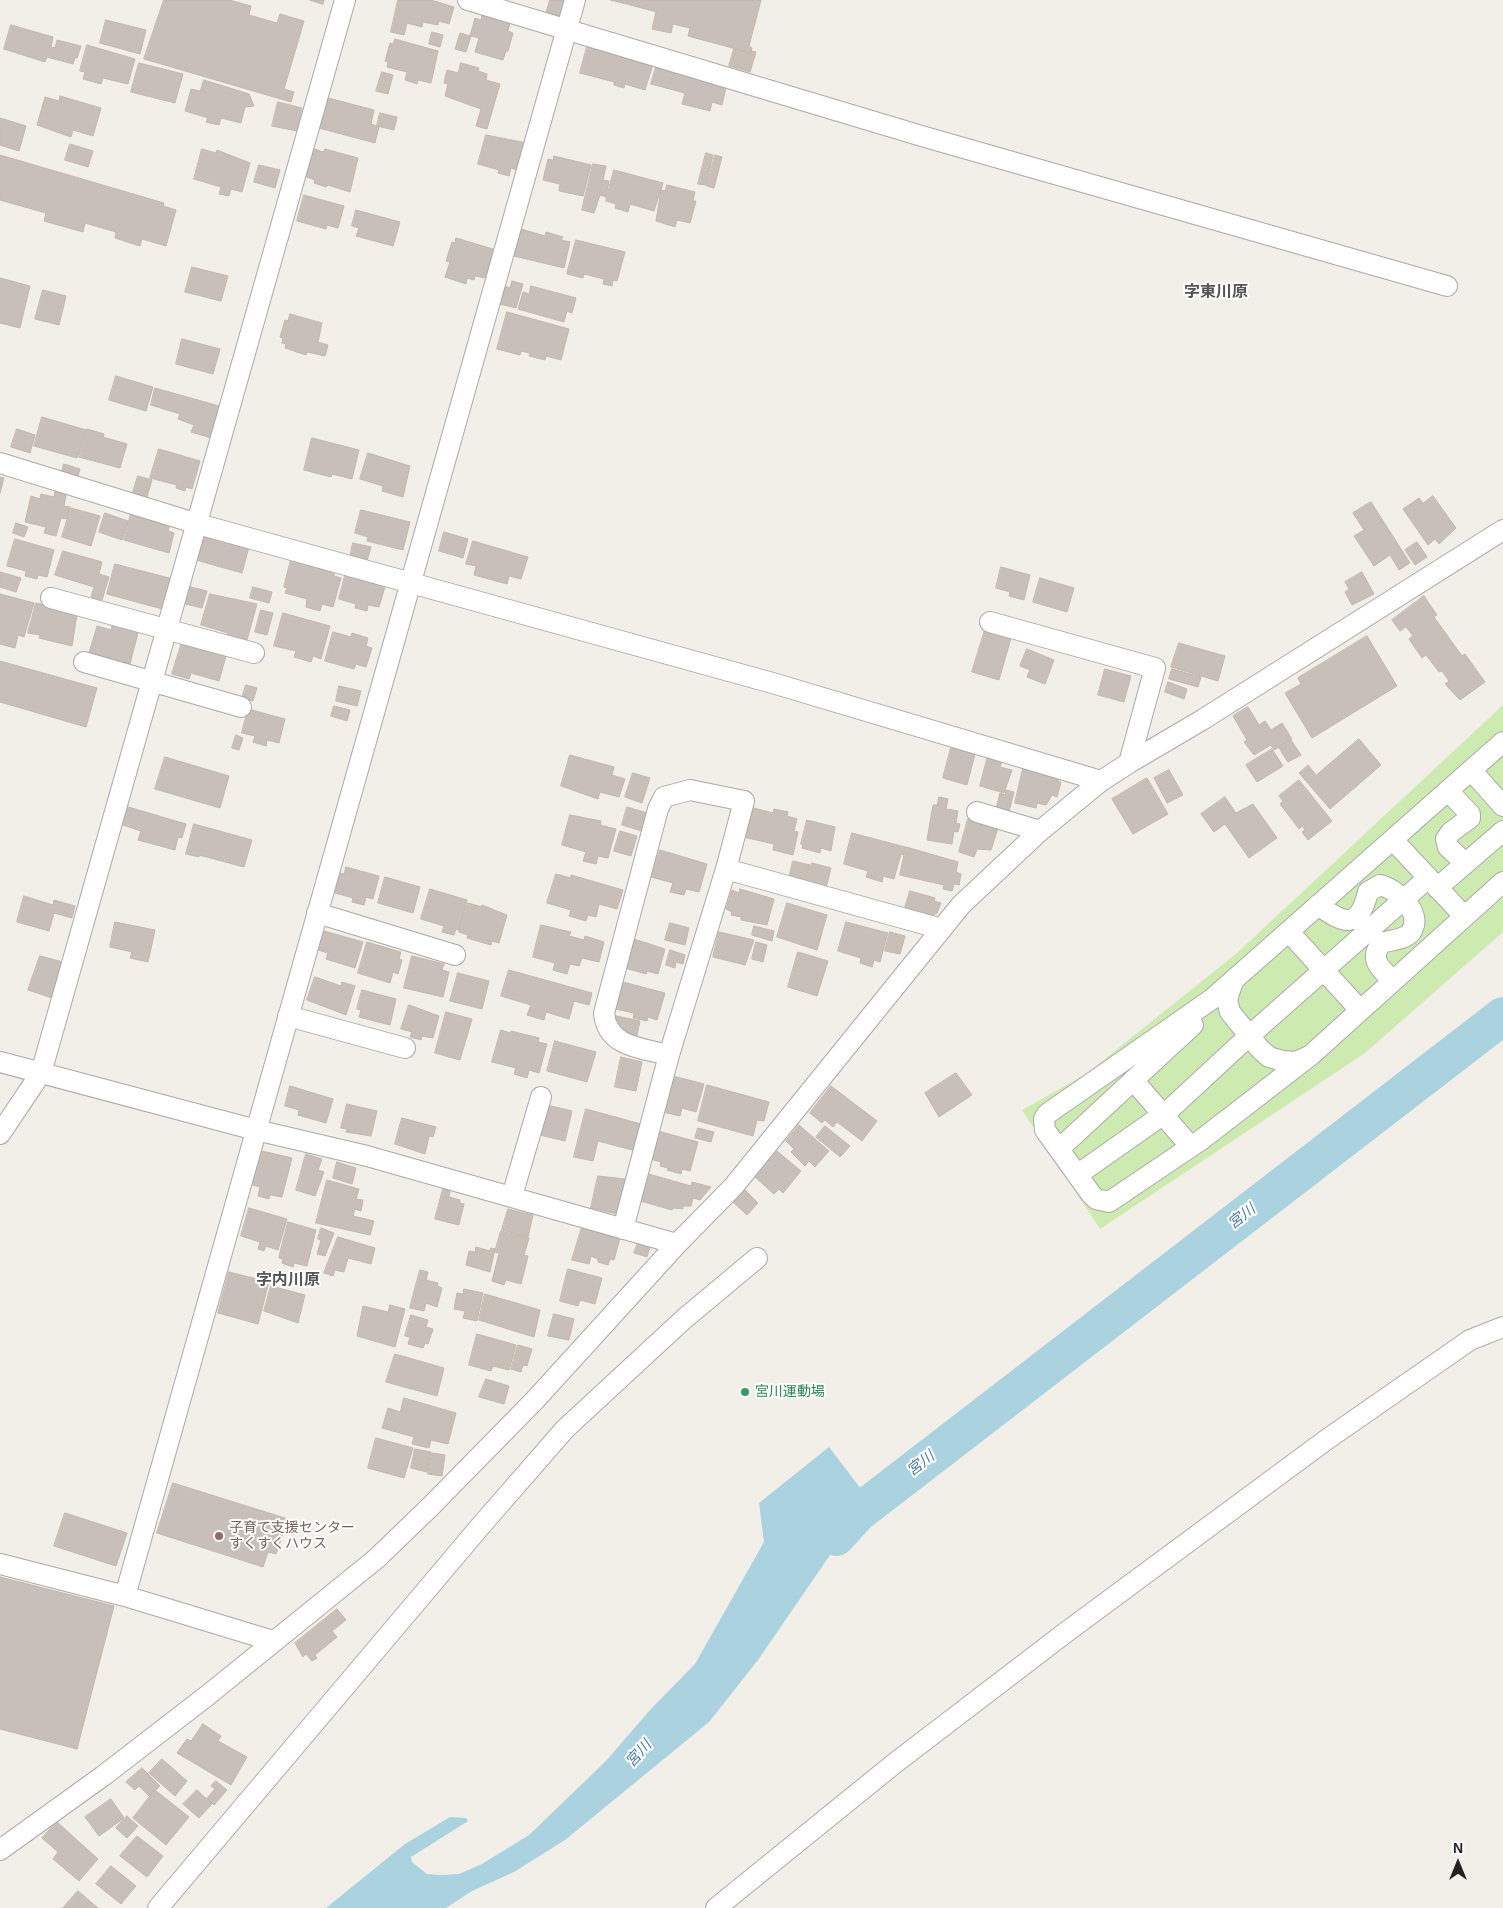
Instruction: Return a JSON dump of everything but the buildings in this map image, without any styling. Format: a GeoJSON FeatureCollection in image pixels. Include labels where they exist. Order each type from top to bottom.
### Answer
{"type":"FeatureCollection","features":[{"type":"Feature","properties":{"kind":"street"},"geometry":{"type":"LineString","coordinates":[[0,1134],[41,1073],[345,0]]}},
{"type":"Feature","properties":{"kind":"street"},"geometry":{"type":"LineString","coordinates":[[468,0],[567,28],[924,137],[1447,286]]}},
{"type":"Feature","properties":{"kind":"street"},"geometry":{"type":"LineString","coordinates":[[125,1596],[575,0]]}},
{"type":"Feature","properties":{"kind":"street"},"geometry":{"type":"LineString","coordinates":[[0,463],[198,524],[776,684],[1101,781]]}},
{"type":"Feature","properties":{"kind":"street"},"geometry":{"type":"LineString","coordinates":[[0,1850],[103,1776],[208,1695],[376,1559],[430,1507],[535,1400],[677,1244],[733,1187],[962,905],[1040,831],[1101,781],[1202,720],[1503,530]]}},
{"type":"Feature","properties":{"kind":"street"},"geometry":{"type":"LineString","coordinates":[[51,598],[254,653]]}},
{"type":"Feature","properties":{"kind":"street"},"geometry":{"type":"LineString","coordinates":[[990,622],[1155,668],[1129,763]]}},
{"type":"Feature","properties":{"kind":"street"},"geometry":{"type":"LineString","coordinates":[[84,662],[241,707]]}},
{"type":"Feature","properties":{"kind":"street"},"geometry":{"type":"LineString","coordinates":[[1503,742],[1289,932],[1200,1008],[1047,1114],[1044,1119],[1045,1130],[1096,1199],[1109,1202],[1191,1147],[1311,1055],[1503,882]]}},
{"type":"Feature","properties":{"kind":"street"},"geometry":{"type":"LineString","coordinates":[[1471,770],[1503,806]]}},
{"type":"Feature","properties":{"kind":"street"},"geometry":{"type":"LineString","coordinates":[[623,1229],[669,1055],[726,869],[744,801],[690,790],[664,798],[658,809],[604,1013],[608,1031],[615,1038],[633,1046],[669,1055]]}},
{"type":"Feature","properties":{"kind":"street"},"geometry":{"type":"LineString","coordinates":[[1448,791],[1470,814],[1470,818],[1446,839],[1448,847],[1465,863]]}},
{"type":"Feature","properties":{"kind":"street"},"geometry":{"type":"LineString","coordinates":[[977,812],[1040,831]]}},
{"type":"Feature","properties":{"kind":"street"},"geometry":{"type":"LineString","coordinates":[[1077,1175],[1162,1115],[1403,900],[1465,863],[1503,831]]}},
{"type":"Feature","properties":{"kind":"street"},"geometry":{"type":"LineString","coordinates":[[1393,840],[1464,916]]}},
{"type":"Feature","properties":{"kind":"street"},"geometry":{"type":"LineString","coordinates":[[726,869],[942,929]]}},
{"type":"Feature","properties":{"kind":"street"},"geometry":{"type":"LineString","coordinates":[[1318,905],[1333,916],[1346,921],[1355,918],[1362,910],[1368,892],[1380,885],[1391,888],[1403,900],[1414,916],[1414,924],[1410,934],[1381,943],[1374,957],[1380,968],[1393,981]]}},
{"type":"Feature","properties":{"kind":"street"},"geometry":{"type":"LineString","coordinates":[[317,913],[455,955]]}},
{"type":"Feature","properties":{"kind":"street"},"geometry":{"type":"LineString","coordinates":[[1289,932],[1360,1010]]}},
{"type":"Feature","properties":{"kind":"street"},"geometry":{"type":"LineString","coordinates":[[1232,981],[1227,1000],[1230,1012],[1249,1036],[1270,1057],[1296,1062],[1311,1055]]}},
{"type":"Feature","properties":{"kind":"street"},"geometry":{"type":"LineString","coordinates":[[1059,1149],[1194,1024],[1200,1008]]}},
{"type":"Feature","properties":{"kind":"street"},"geometry":{"type":"LineString","coordinates":[[288,1016],[405,1048]]}},
{"type":"Feature","properties":{"kind":"street"},"geometry":{"type":"LineString","coordinates":[[0,1062],[256,1130],[367,1156],[677,1244]]}},
{"type":"Feature","properties":{"kind":"street"},"geometry":{"type":"LineString","coordinates":[[1133,1080],[1191,1147]]}},
{"type":"Feature","properties":{"kind":"street"},"geometry":{"type":"LineString","coordinates":[[512,1196],[541,1097]]}},
{"type":"Feature","properties":{"kind":"street"},"geometry":{"type":"LineString","coordinates":[[158,1908],[433,1581],[565,1429],[684,1319],[757,1258]]}},
{"type":"Feature","properties":{"kind":"street"},"geometry":{"type":"LineString","coordinates":[[716,1908],[902,1758],[1065,1632],[1326,1440],[1470,1340],[1503,1326]]}},
{"type":"Feature","properties":{"kind":"street"},"geometry":{"type":"LineString","coordinates":[[0,1564],[125,1596],[273,1641]]}},
{"type":"Feature","properties":{"kind":"green space"},"geometry":{"type":"Polygon","coordinates":[[[1503,705],[1503,932],[1365,1053],[1100,1229],[1022,1110],[1086,1074],[1237,953],[1503,705]]]}},
{"type":"Feature","properties":{"kind":"water"},"geometry":{"type":"Polygon","coordinates":[[[829,1447],[881,1515],[851,1530],[839,1542],[758,1660],[709,1722],[565,1840],[514,1872],[472,1891],[446,1908],[326,1908],[405,1844],[450,1817],[466,1818],[468,1821],[411,1857],[412,1862],[427,1874],[459,1874],[482,1864],[529,1835],[606,1761],[650,1710],[695,1664],[764,1542],[759,1503],[829,1447]]]}},
{"type":"Feature","properties":{"kind":"waterway","name":"宮川"},"geometry":{"type":"LineString","coordinates":[[836,1537],[858,1513],[1503,1016]]}},
{"type":"Feature","properties":{"kind":"place","name":"宮川運動場"},"geometry":{"type":"Point","coordinates":[745,1392]}},
{"type":"Feature","properties":{"kind":"place","name":"子育て支援センター すくすくハウス"},"geometry":{"type":"Point","coordinates":[219,1536]}},
{"type":"Feature","properties":{"kind":"district","name":"字東川原"},"geometry":{"type":"Point","coordinates":[1216,293]}},
{"type":"Feature","properties":{"kind":"district","name":"字内川原"},"geometry":{"type":"Point","coordinates":[288,1281]}}]}
